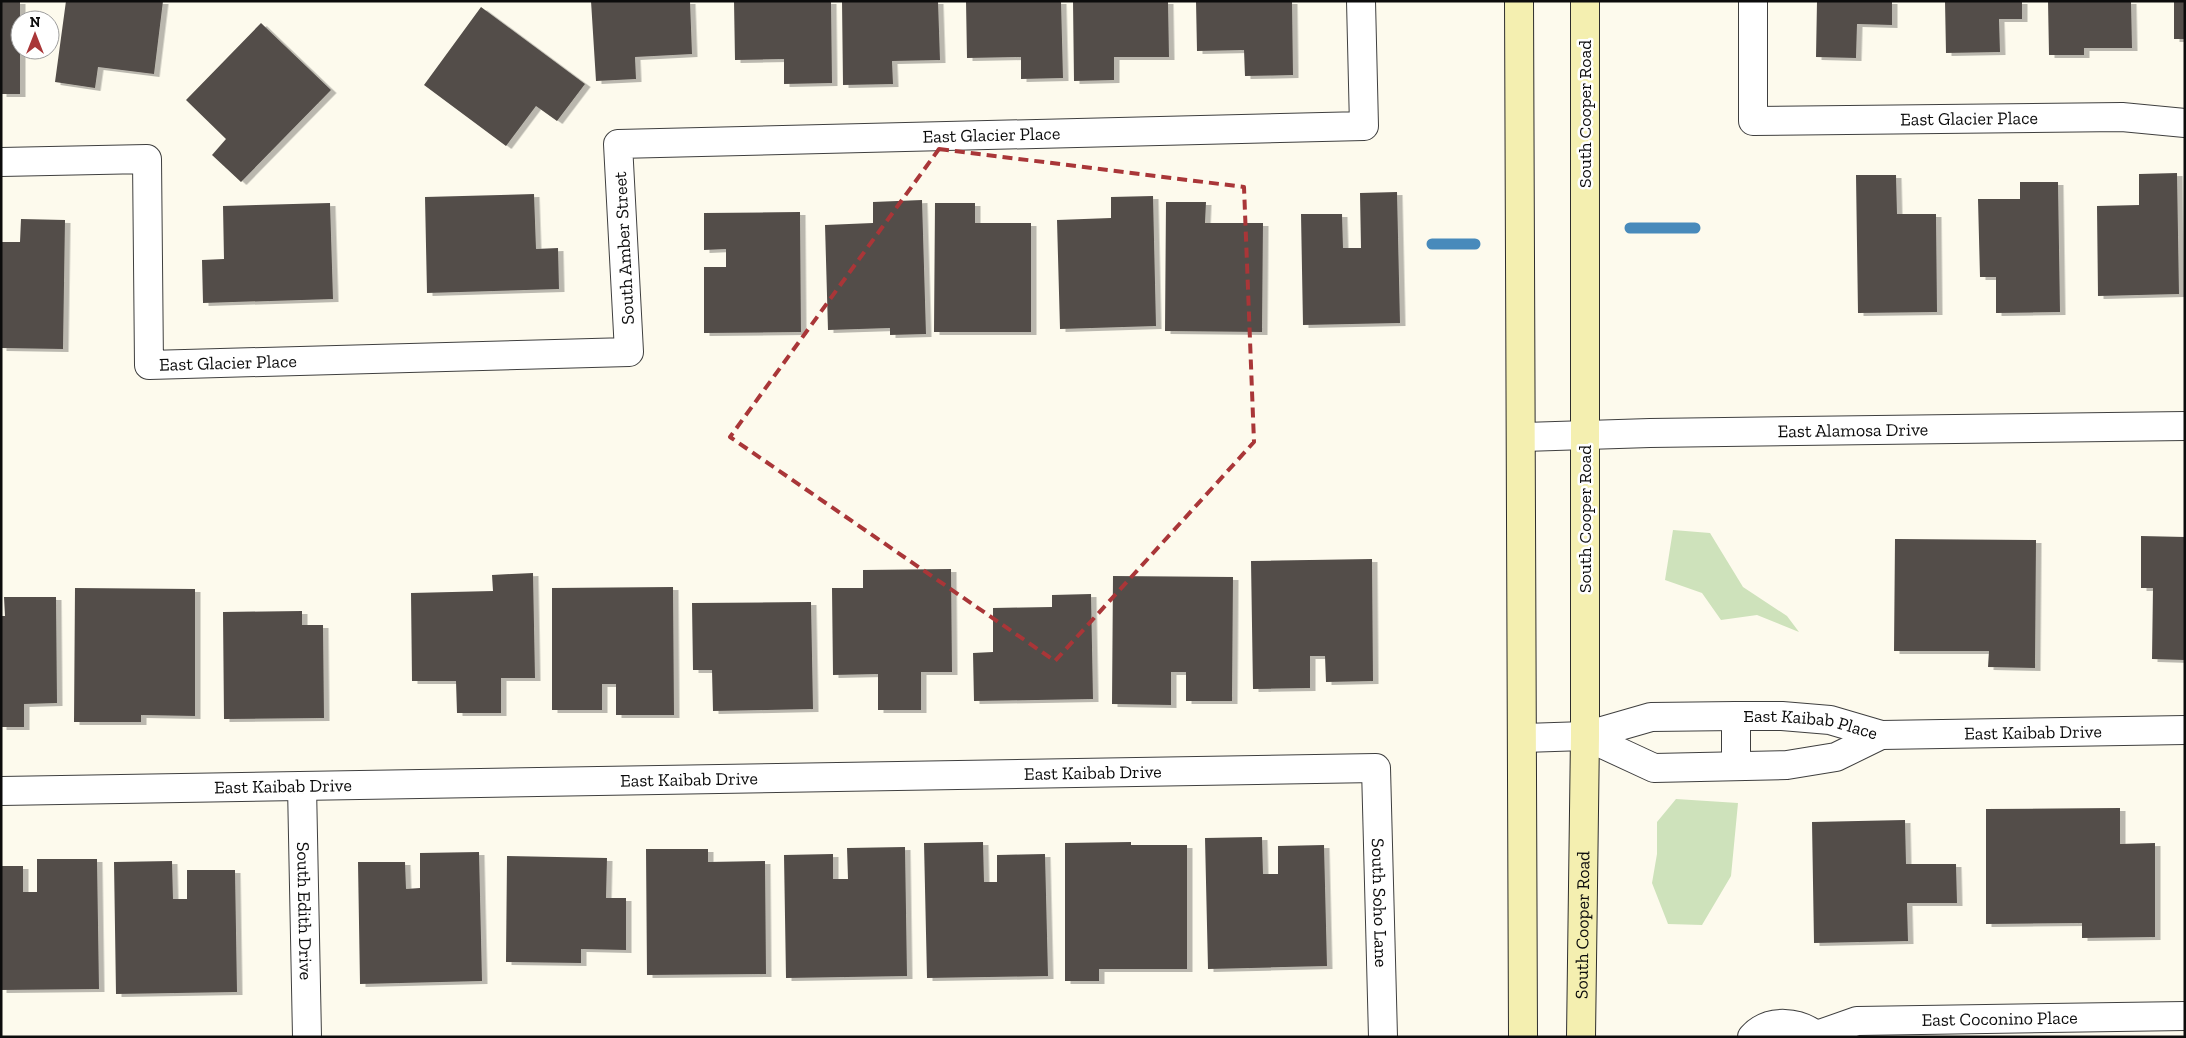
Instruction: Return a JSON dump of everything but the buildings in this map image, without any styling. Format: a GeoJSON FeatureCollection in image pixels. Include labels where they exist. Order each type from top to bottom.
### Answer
{"type":"FeatureCollection","features":[{"type":"Feature","properties":{"kind":"main road"},"geometry":{"type":"LineString","coordinates":[[1519,1],[1523,1037]]}},
{"type":"Feature","properties":{"kind":"main road","name":"South Cooper Road"},"geometry":{"type":"LineString","coordinates":[[1581,1037],[1585,736],[1585,1]]}},
{"type":"Feature","properties":{"kind":"street","name":"East Glacier Place"},"geometry":{"type":"LineString","coordinates":[[618,144],[1364,126],[1361,1]]}},
{"type":"Feature","properties":{"kind":"street","name":"East Glacier Place"},"geometry":{"type":"LineString","coordinates":[[1753,1],[1753,121],[2122,116],[2185,122]]}},
{"type":"Feature","properties":{"kind":"street","name":"South Amber Street"},"geometry":{"type":"LineString","coordinates":[[618,144],[629,352]]}},
{"type":"Feature","properties":{"kind":"street","name":"East Glacier Place"},"geometry":{"type":"LineString","coordinates":[[1,162],[147,159],[149,365],[629,352]]}},
{"type":"Feature","properties":{"kind":"street","name":"East Alamosa Drive"},"geometry":{"type":"LineString","coordinates":[[1521,437],[2185,426]]}},
{"type":"Feature","properties":{"kind":"street","name":"East Kaibab Place"},"geometry":{"type":"LineString","coordinates":[[1522,738],[1585,736],[1651,717],[1736,716],[1782,716],[1830,720],[1881,735]]}},
{"type":"Feature","properties":{"kind":"street"},"geometry":{"type":"LineString","coordinates":[[1736,716],[1736,766]]}},
{"type":"Feature","properties":{"kind":"street","name":"East Kaibab Drive"},"geometry":{"type":"LineString","coordinates":[[1881,735],[2185,730]]}},
{"type":"Feature","properties":{"kind":"street","name":"East Kaibab Place"},"geometry":{"type":"LineString","coordinates":[[1585,736],[1654,768],[1787,765],[1836,758],[1881,735]]}},
{"type":"Feature","properties":{"kind":"street","name":"East Kaibab Drive"},"geometry":{"type":"LineString","coordinates":[[1,791],[1376,768]]}},
{"type":"Feature","properties":{"kind":"street","name":"South Soho Lane"},"geometry":{"type":"LineString","coordinates":[[1376,768],[1383,1037]]}},
{"type":"Feature","properties":{"kind":"street","name":"South Edith Drive"},"geometry":{"type":"LineString","coordinates":[[302,786],[307,1037]]}},
{"type":"Feature","properties":{"kind":"street","name":"East Coconino Place"},"geometry":{"type":"LineString","coordinates":[[1818,1036],[1857,1021],[2185,1016]]}},
{"type":"Feature","properties":{"kind":"street"},"geometry":{"type":"LineString","coordinates":[[1752,1037],[1770,1026],[1786,1023],[1803,1027],[1818,1036]]}},
{"type":"Feature","properties":{"kind":"highlighted area"},"geometry":{"type":"Polygon","coordinates":[[[939,149],[1244,187],[1254,442],[1055,661],[730,437],[939,149]]]}},
{"type":"Feature","properties":{"kind":"green space"},"geometry":{"type":"Polygon","coordinates":[[[1673,530],[1710,533],[1743,587],[1787,616],[1799,632],[1757,615],[1721,620],[1702,593],[1665,580],[1673,530]]]}},
{"type":"Feature","properties":{"kind":"green space"},"geometry":{"type":"Polygon","coordinates":[[[1676,799],[1738,803],[1731,876],[1702,925],[1668,924],[1652,883],[1657,854],[1657,822],[1676,799]]]}},
{"type":"Feature","properties":{"kind":"waterway"},"geometry":{"type":"LineString","coordinates":[[1630,228],[1695,228]]}},
{"type":"Feature","properties":{"kind":"waterway"},"geometry":{"type":"LineString","coordinates":[[1432,244],[1475,244]]}}]}
